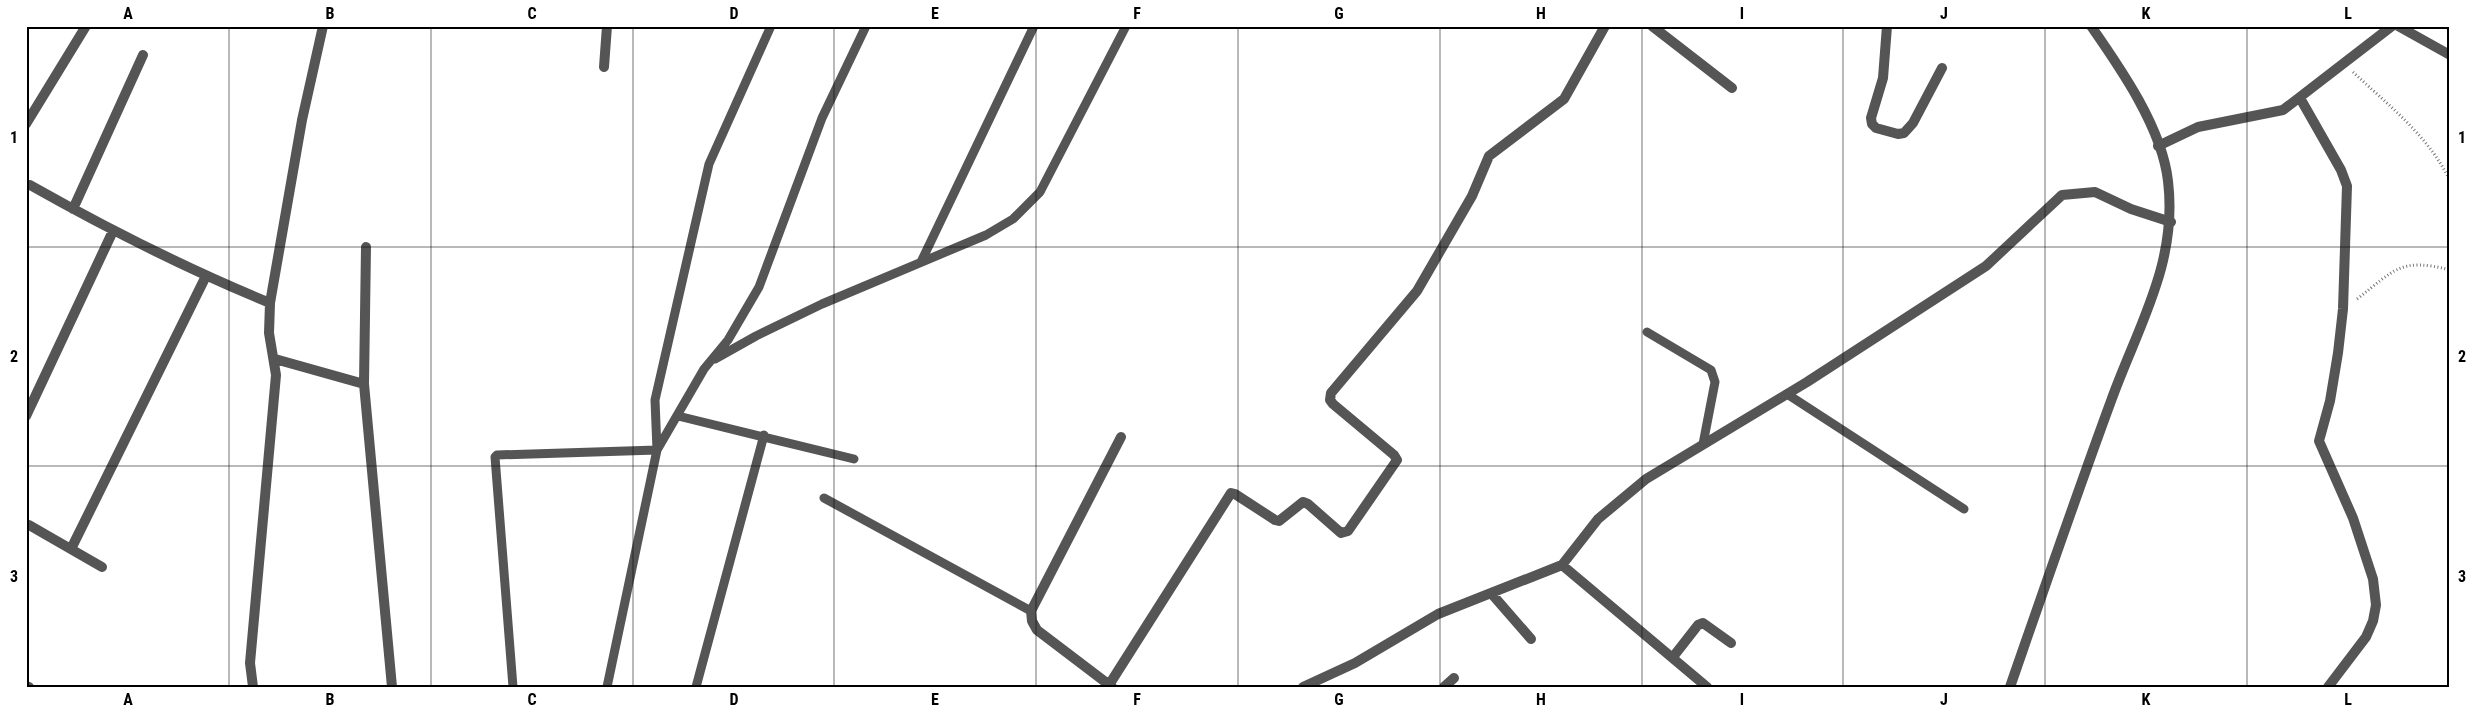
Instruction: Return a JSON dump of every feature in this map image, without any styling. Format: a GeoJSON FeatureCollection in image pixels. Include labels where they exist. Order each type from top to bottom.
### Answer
{"type":"FeatureCollection","features":[{"type":"Feature","properties":{"kind":"street"},"geometry":{"type":"LineString","coordinates":[[26,124],[86,26]]}},
{"type":"Feature","properties":{"kind":"street"},"geometry":{"type":"LineString","coordinates":[[254,687],[250,663],[276,375],[275,358],[268,333],[270,303],[302,120],[323,26]]}},
{"type":"Feature","properties":{"kind":"street"},"geometry":{"type":"LineString","coordinates":[[604,68],[607,26]]}},
{"type":"Feature","properties":{"kind":"street"},"geometry":{"type":"LineString","coordinates":[[1121,437],[1032,611],[1032,621],[1037,630],[1110,686],[1231,493],[1279,521],[1298,504],[1308,504],[1341,533],[1348,530],[1397,460],[1394,455],[1333,404],[1330,400],[1331,393],[1417,291],[1472,196],[1489,156],[1564,99],[1605,26]]}},
{"type":"Feature","properties":{"kind":"street"},"geometry":{"type":"LineString","coordinates":[[1652,26],[1732,88]]}},
{"type":"Feature","properties":{"kind":"street"},"geometry":{"type":"LineString","coordinates":[[1887,26],[1883,78],[1871,118],[1872,124],[1876,128],[1898,134],[1909,129],[1942,68]]}},
{"type":"Feature","properties":{"kind":"street"},"geometry":{"type":"LineString","coordinates":[[2010,687],[2111,400],[2162,272],[2171,222],[2168,179],[2158,146],[2126,77],[2091,26]]}},
{"type":"Feature","properties":{"kind":"street"},"geometry":{"type":"LineString","coordinates":[[2158,146],[2198,127],[2283,110],[2392,26]]}},
{"type":"Feature","properties":{"kind":"street"},"geometry":{"type":"LineString","coordinates":[[2398,26],[2450,55]]}},
{"type":"Feature","properties":{"kind":"street"},"geometry":{"type":"LineString","coordinates":[[73,209],[143,55]]}},
{"type":"Feature","properties":{"kind":"street"},"geometry":{"type":"LineString","coordinates":[[2300,98],[2341,170],[2347,186],[2343,309],[2330,401],[2319,441],[2353,518],[2373,579],[2376,605],[2373,621],[2366,637],[2328,687]]}},
{"type":"Feature","properties":{"kind":"street"},"geometry":{"type":"LineString","coordinates":[[27,183],[113,231],[206,276],[270,303]]}},
{"type":"Feature","properties":{"kind":"street"},"geometry":{"type":"LineString","coordinates":[[1303,687],[1355,663],[1438,614],[1562,565],[1598,519],[1646,479],[1787,394],[1986,266],[2062,195],[2095,192],[2131,209],[2171,222]]}},
{"type":"Feature","properties":{"kind":"street"},"geometry":{"type":"LineString","coordinates":[[26,416],[113,231]]}},
{"type":"Feature","properties":{"kind":"street"},"geometry":{"type":"LineString","coordinates":[[366,248],[364,384],[392,687]]}},
{"type":"Feature","properties":{"kind":"street"},"geometry":{"type":"LineString","coordinates":[[71,549],[206,276]]}},
{"type":"Feature","properties":{"kind":"street"},"geometry":{"type":"LineString","coordinates":[[275,358],[364,384]]}},
{"type":"Feature","properties":{"kind":"street"},"geometry":{"type":"LineString","coordinates":[[29,525],[102,567]]}},
{"type":"Feature","properties":{"kind":"street"},"geometry":{"type":"LineString","coordinates":[[1562,565],[1707,687]]}},
{"type":"Feature","properties":{"kind":"street"},"geometry":{"type":"LineString","coordinates":[[1491,593],[1531,639]]}},
{"type":"Feature","properties":{"kind":"street"},"geometry":{"type":"LineString","coordinates":[[1673,657],[1698,625],[1703,623],[1731,643]]}},
{"type":"Feature","properties":{"kind":"street"},"geometry":{"type":"LineString","coordinates":[[1444,687],[1454,678]]}},
{"type":"Feature","properties":{"kind":"lane"},"geometry":{"type":"LineString","coordinates":[[607,687],[657,450],[655,400],[709,164],[771,26]]}},
{"type":"Feature","properties":{"kind":"lane"},"geometry":{"type":"LineString","coordinates":[[657,450],[710,362],[728,340],[759,287],[822,118],[866,26]]}},
{"type":"Feature","properties":{"kind":"lane"},"geometry":{"type":"LineString","coordinates":[[921,262],[1034,26]]}},
{"type":"Feature","properties":{"kind":"lane"},"geometry":{"type":"LineString","coordinates":[[710,362],[756,336],[822,304],[986,235],[1012,219],[1040,192],[1126,26]]}},
{"type":"Feature","properties":{"kind":"lane"},"geometry":{"type":"LineString","coordinates":[[1647,332],[1710,370],[1714,375],[1715,382],[1703,444]]}},
{"type":"Feature","properties":{"kind":"lane"},"geometry":{"type":"LineString","coordinates":[[1787,394],[1964,509]]}},
{"type":"Feature","properties":{"kind":"lane"},"geometry":{"type":"LineString","coordinates":[[678,416],[764,435],[854,459]]}},
{"type":"Feature","properties":{"kind":"lane"},"geometry":{"type":"LineString","coordinates":[[696,687],[764,435]]}},
{"type":"Feature","properties":{"kind":"lane"},"geometry":{"type":"LineString","coordinates":[[513,687],[495,457],[497,455],[657,450]]}},
{"type":"Feature","properties":{"kind":"lane"},"geometry":{"type":"LineString","coordinates":[[824,498],[1032,611]]}},
{"type":"Feature","properties":{"kind":"path"},"geometry":{"type":"LineString","coordinates":[[2344,64],[2422,136],[2440,162],[2450,181]]}},
{"type":"Feature","properties":{"kind":"path"},"geometry":{"type":"LineString","coordinates":[[2343,309],[2393,272],[2405,266],[2425,263],[2450,270]]}}]}
